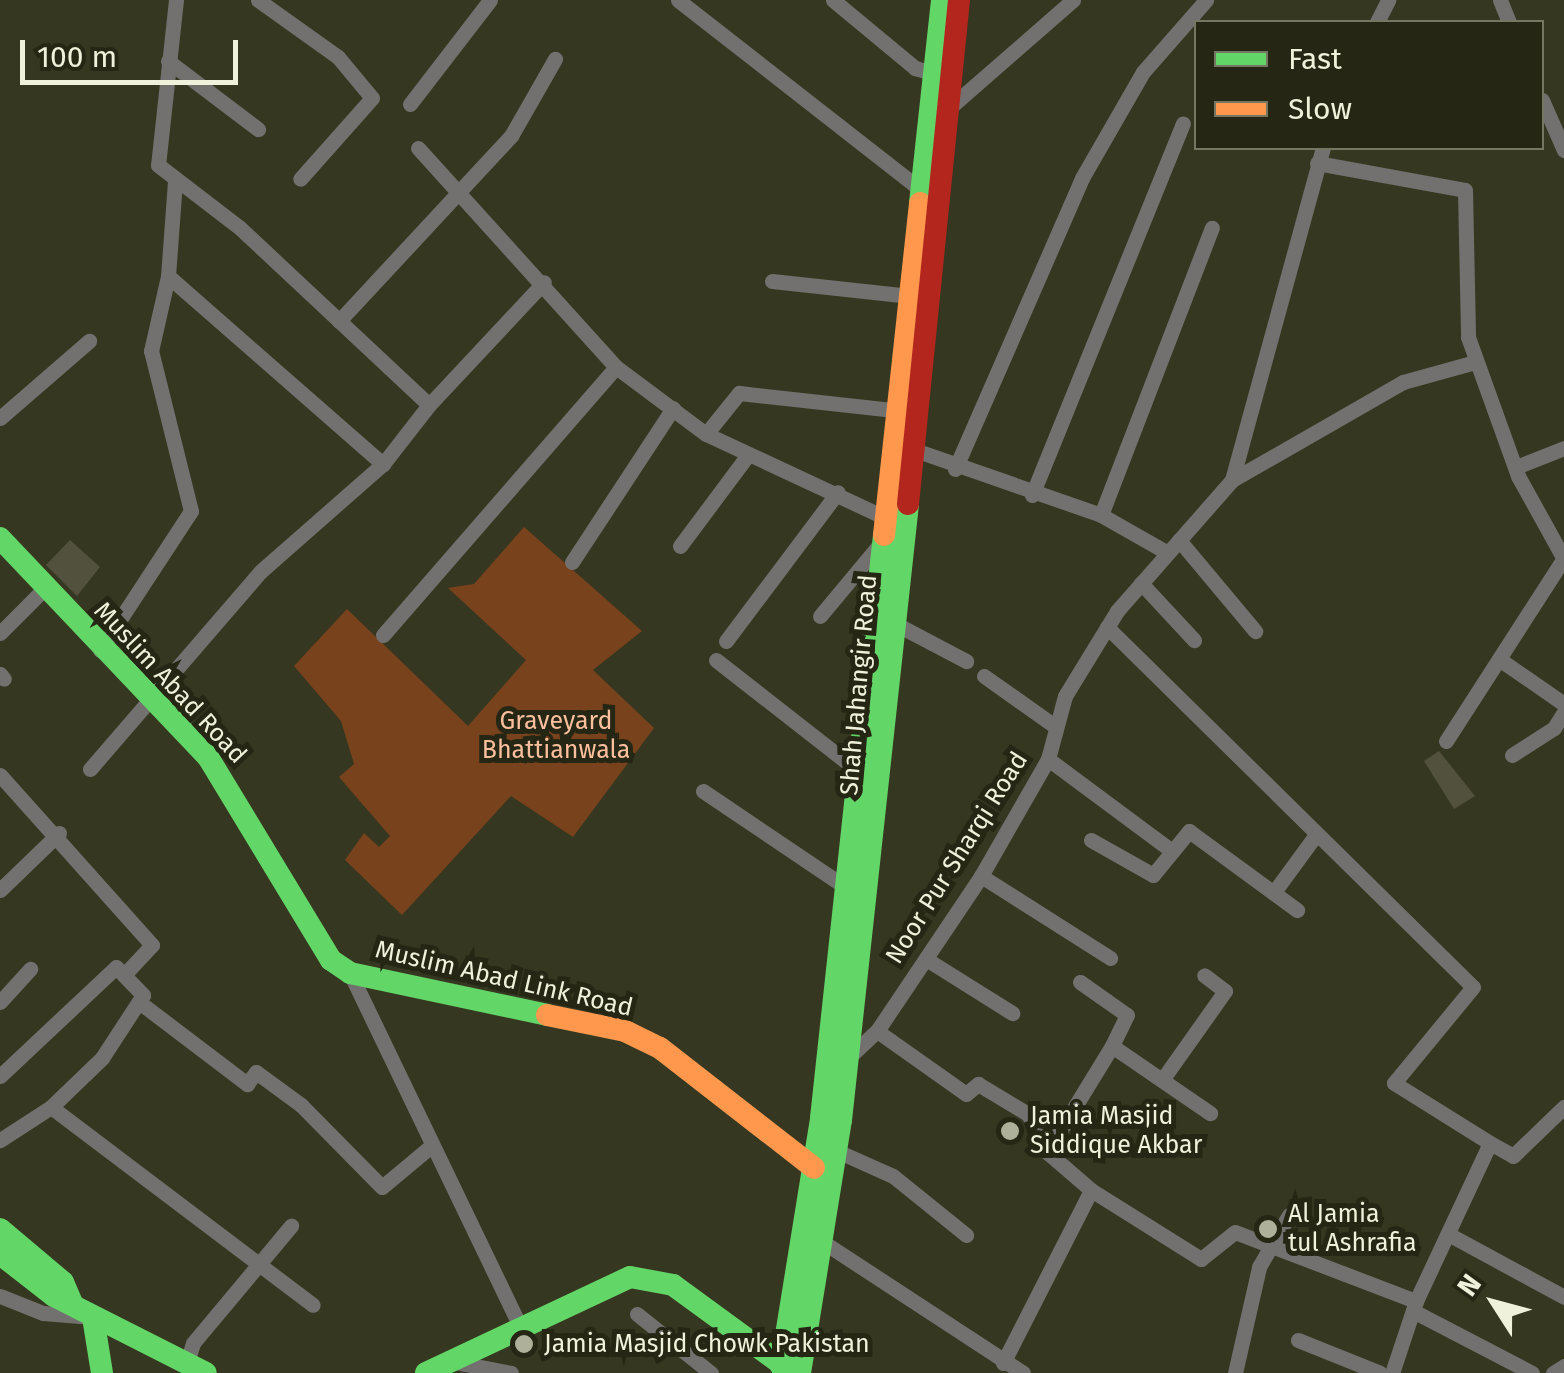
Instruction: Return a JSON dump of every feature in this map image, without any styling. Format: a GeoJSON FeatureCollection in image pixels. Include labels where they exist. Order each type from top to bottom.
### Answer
{"type":"FeatureCollection","features":[{"type":"Feature","properties":{"kind":"street"},"geometry":{"type":"LineString","coordinates":[[176,0],[158,165],[340,321],[430,405]]}},
{"type":"Feature","properties":{"kind":"street"},"geometry":{"type":"LineString","coordinates":[[258,0],[338,57],[372,98],[300,178]]}},
{"type":"Feature","properties":{"kind":"street"},"geometry":{"type":"LineString","coordinates":[[410,104],[490,0]]}},
{"type":"Feature","properties":{"kind":"street"},"geometry":{"type":"LineString","coordinates":[[678,0],[920,189]]}},
{"type":"Feature","properties":{"kind":"street"},"geometry":{"type":"LineString","coordinates":[[832,0],[915,68],[933,73]]}},
{"type":"Feature","properties":{"kind":"street","name":"Shah Jahangir Road"},"geometry":{"type":"LineString","coordinates":[[790,1371],[823,1242],[837,1151],[836,1060],[857,770],[942,0]]}},
{"type":"Feature","properties":{"kind":"street","name":"Shah Jahangir Road"},"geometry":{"type":"LineString","coordinates":[[790,1371],[814,1168],[836,1060],[892,622],[959,0]]}},
{"type":"Feature","properties":{"kind":"street"},"geometry":{"type":"LineString","coordinates":[[948,109],[1073,0]]}},
{"type":"Feature","properties":{"kind":"street"},"geometry":{"type":"LineString","coordinates":[[955,469],[1082,178],[1143,72],[1206,0]]}},
{"type":"Feature","properties":{"kind":"street"},"geometry":{"type":"LineString","coordinates":[[340,321],[460,196],[511,136],[554,58]]}},
{"type":"Feature","properties":{"kind":"street"},"geometry":{"type":"LineString","coordinates":[[168,61],[258,129]]}},
{"type":"Feature","properties":{"kind":"street"},"geometry":{"type":"LineString","coordinates":[[1544,105],[1564,150]]}},
{"type":"Feature","properties":{"kind":"street"},"geometry":{"type":"LineString","coordinates":[[1032,495],[1183,124]]}},
{"type":"Feature","properties":{"kind":"street"},"geometry":{"type":"LineString","coordinates":[[418,148],[544,282],[616,368],[706,434],[884,516]]}},
{"type":"Feature","properties":{"kind":"street"},"geometry":{"type":"LineString","coordinates":[[1232,480],[1320,155],[1464,190],[1462,260],[1475,362],[1516,467],[1559,536],[1564,559],[1446,741]]}},
{"type":"Feature","properties":{"kind":"street"},"geometry":{"type":"LineString","coordinates":[[100,650],[191,510],[151,351],[168,276],[175,180]]}},
{"type":"Feature","properties":{"kind":"street"},"geometry":{"type":"LineString","coordinates":[[1101,515],[1212,228]]}},
{"type":"Feature","properties":{"kind":"street"},"geometry":{"type":"LineString","coordinates":[[168,276],[382,464]]}},
{"type":"Feature","properties":{"kind":"street"},"geometry":{"type":"LineString","coordinates":[[772,280],[910,296]]}},
{"type":"Feature","properties":{"kind":"street"},"geometry":{"type":"LineString","coordinates":[[90,768],[261,571],[382,464],[430,405],[544,282]]}},
{"type":"Feature","properties":{"kind":"street"},"geometry":{"type":"LineString","coordinates":[[0,418],[88,341]]}},
{"type":"Feature","properties":{"kind":"street"},"geometry":{"type":"LineString","coordinates":[[1232,480],[1403,382],[1475,362]]}},
{"type":"Feature","properties":{"kind":"street"},"geometry":{"type":"LineString","coordinates":[[383,635],[616,368]]}},
{"type":"Feature","properties":{"kind":"street"},"geometry":{"type":"LineString","coordinates":[[706,434],[740,393],[894,410]]}},
{"type":"Feature","properties":{"kind":"street"},"geometry":{"type":"LineString","coordinates":[[572,562],[672,408]]}},
{"type":"Feature","properties":{"kind":"street"},"geometry":{"type":"LineString","coordinates":[[909,448],[955,469],[1101,515],[1168,553]]}},
{"type":"Feature","properties":{"kind":"street"},"geometry":{"type":"LineString","coordinates":[[1516,467],[1564,448]]}},
{"type":"Feature","properties":{"kind":"street"},"geometry":{"type":"LineString","coordinates":[[680,546],[747,456]]}},
{"type":"Feature","properties":{"kind":"street","name":"Noor Pur Sharqi Road"},"geometry":{"type":"LineString","coordinates":[[836,1060],[877,1030],[981,876],[1048,759],[1065,696],[1107,628],[1141,583],[1232,480]]}},
{"type":"Feature","properties":{"kind":"street"},"geometry":{"type":"LineString","coordinates":[[726,642],[838,492]]}},
{"type":"Feature","properties":{"kind":"street","name":"Muslim Abad Road"},"geometry":{"type":"LineString","coordinates":[[0,538],[100,650],[208,757],[244,808],[319,948],[350,973]]}},
{"type":"Feature","properties":{"kind":"street"},"geometry":{"type":"LineString","coordinates":[[1180,540],[1255,631]]}},
{"type":"Feature","properties":{"kind":"street"},"geometry":{"type":"LineString","coordinates":[[820,616],[880,544]]}},
{"type":"Feature","properties":{"kind":"street"},"geometry":{"type":"LineString","coordinates":[[1141,583],[1194,640]]}},
{"type":"Feature","properties":{"kind":"street"},"geometry":{"type":"LineString","coordinates":[[0,633],[44,589]]}},
{"type":"Feature","properties":{"kind":"street"},"geometry":{"type":"LineString","coordinates":[[892,622],[966,661]]}},
{"type":"Feature","properties":{"kind":"street"},"geometry":{"type":"LineString","coordinates":[[1107,628],[1314,836],[1473,987],[1394,1083],[1513,1156],[1564,1107]]}},
{"type":"Feature","properties":{"kind":"street"},"geometry":{"type":"LineString","coordinates":[[1499,659],[1564,704]]}},
{"type":"Feature","properties":{"kind":"street"},"geometry":{"type":"LineString","coordinates":[[716,660],[857,770]]}},
{"type":"Feature","properties":{"kind":"street"},"geometry":{"type":"LineString","coordinates":[[984,676],[1056,728]]}},
{"type":"Feature","properties":{"kind":"street"},"geometry":{"type":"LineString","coordinates":[[1512,754],[1554,728],[1564,712]]}},
{"type":"Feature","properties":{"kind":"street"},"geometry":{"type":"LineString","coordinates":[[1048,759],[1170,849]]}},
{"type":"Feature","properties":{"kind":"street"},"geometry":{"type":"LineString","coordinates":[[0,775],[58,833],[152,945],[124,976]]}},
{"type":"Feature","properties":{"kind":"street"},"geometry":{"type":"LineString","coordinates":[[703,791],[847,888]]}},
{"type":"Feature","properties":{"kind":"street"},"geometry":{"type":"LineString","coordinates":[[1091,840],[1148,875],[1189,831],[1298,910]]}},
{"type":"Feature","properties":{"kind":"street"},"geometry":{"type":"LineString","coordinates":[[0,890],[58,833]]}},
{"type":"Feature","properties":{"kind":"street"},"geometry":{"type":"LineString","coordinates":[[1274,892],[1314,836]]}},
{"type":"Feature","properties":{"kind":"street"},"geometry":{"type":"LineString","coordinates":[[981,876],[1110,958]]}},
{"type":"Feature","properties":{"kind":"street"},"geometry":{"type":"LineString","coordinates":[[926,958],[1012,1013]]}},
{"type":"Feature","properties":{"kind":"street"},"geometry":{"type":"LineString","coordinates":[[0,1076],[116,967],[144,1005],[247,1084],[256,1072],[300,1105],[382,1187],[431,1146]]}},
{"type":"Feature","properties":{"kind":"street"},"geometry":{"type":"LineString","coordinates":[[0,1002],[30,970]]}},
{"type":"Feature","properties":{"kind":"street","name":"Muslim Abad Link Road"},"geometry":{"type":"LineString","coordinates":[[350,973],[520,1326]]}},
{"type":"Feature","properties":{"kind":"street","name":"Muslim Abad Link Road"},"geometry":{"type":"LineString","coordinates":[[350,973],[625,1031],[660,1048],[814,1168]]}},
{"type":"Feature","properties":{"kind":"street"},"geometry":{"type":"LineString","coordinates":[[1162,1080],[1224,991],[1204,975]]}},
{"type":"Feature","properties":{"kind":"street"},"geometry":{"type":"LineString","coordinates":[[1046,1152],[1127,1015],[1080,982]]}},
{"type":"Feature","properties":{"kind":"street"},"geometry":{"type":"LineString","coordinates":[[0,1140],[52,1107],[144,1005]]}},
{"type":"Feature","properties":{"kind":"street"},"geometry":{"type":"LineString","coordinates":[[877,1030],[966,1094],[978,1084],[1028,1114],[1046,1152],[1091,1190],[1202,1258],[1235,1232],[1415,1306],[1532,1373]]}},
{"type":"Feature","properties":{"kind":"street"},"geometry":{"type":"LineString","coordinates":[[1112,1046],[1210,1113]]}},
{"type":"Feature","properties":{"kind":"street"},"geometry":{"type":"LineString","coordinates":[[52,1107],[313,1306]]}},
{"type":"Feature","properties":{"kind":"street"},"geometry":{"type":"LineString","coordinates":[[1393,1373],[1415,1306],[1462,1210],[1458,1201],[1490,1143]]}},
{"type":"Feature","properties":{"kind":"street"},"geometry":{"type":"LineString","coordinates":[[837,1151],[893,1176],[966,1235]]}},
{"type":"Feature","properties":{"kind":"street"},"geometry":{"type":"LineString","coordinates":[[1003,1363],[1091,1190]]}},
{"type":"Feature","properties":{"kind":"street"},"geometry":{"type":"LineString","coordinates":[[1234,1373],[1269,1245],[1289,1215]]}},
{"type":"Feature","properties":{"kind":"street"},"geometry":{"type":"LineString","coordinates":[[196,1369],[193,1343],[291,1226]]}},
{"type":"Feature","properties":{"kind":"street"},"geometry":{"type":"LineString","coordinates":[[0,1230],[63,1282],[72,1303]]}},
{"type":"Feature","properties":{"kind":"street"},"geometry":{"type":"LineString","coordinates":[[1450,1235],[1564,1297]]}},
{"type":"Feature","properties":{"kind":"street"},"geometry":{"type":"LineString","coordinates":[[823,1242],[1023,1373]]}},
{"type":"Feature","properties":{"kind":"street"},"geometry":{"type":"LineString","coordinates":[[0,1254],[93,1318],[196,1369]]}},
{"type":"Feature","properties":{"kind":"street"},"geometry":{"type":"LineString","coordinates":[[453,1368],[520,1326],[630,1278],[673,1286],[700,1301],[790,1371]]}},
{"type":"Feature","properties":{"kind":"street"},"geometry":{"type":"LineString","coordinates":[[0,1296],[57,1316],[93,1318]]}},
{"type":"Feature","properties":{"kind":"street"},"geometry":{"type":"LineString","coordinates":[[636,1314],[711,1373]]}},
{"type":"Feature","properties":{"kind":"street"},"geometry":{"type":"LineString","coordinates":[[93,1318],[102,1373]]}},
{"type":"Feature","properties":{"kind":"street"},"geometry":{"type":"LineString","coordinates":[[1298,1340],[1380,1373]]}},
{"type":"Feature","properties":{"kind":"street"},"geometry":{"type":"LineString","coordinates":[[1553,1373],[1564,1366]]}},
{"type":"Feature","properties":{"kind":"street"},"geometry":{"type":"LineString","coordinates":[[426,1373],[453,1368],[511,1373]]}},
{"type":"Feature","properties":{"kind":"green space","name":"Graveyard Bhattianwala"},"geometry":{"type":"Polygon","coordinates":[[[524,527],[642,631],[593,670],[654,728],[573,837],[511,796],[402,915],[345,860],[364,833],[379,847],[390,836],[339,777],[354,764],[341,721],[294,666],[347,609],[468,726],[526,660],[448,588],[474,584],[524,527]]]}},
{"type":"Feature","properties":{"kind":"building"},"geometry":{"type":"Polygon","coordinates":[[[70,540],[100,567],[77,596],[46,565],[70,540]]]}},
{"type":"Feature","properties":{"kind":"building"},"geometry":{"type":"Polygon","coordinates":[[[1439,751],[1475,796],[1454,809],[1424,761],[1439,751]]]}},
{"type":"Feature","properties":{"kind":"traffic: fast"},"geometry":{"type":"LineString","coordinates":[[920,203],[942,0]]}},
{"type":"Feature","properties":{"kind":"traffic: fast"},"geometry":{"type":"LineString","coordinates":[[800,1373],[841,1120],[908,504]]}},
{"type":"Feature","properties":{"kind":"traffic: fast"},"geometry":{"type":"LineString","coordinates":[[781,1366],[821,1118],[884,535]]}},
{"type":"Feature","properties":{"kind":"traffic: fast"},"geometry":{"type":"LineString","coordinates":[[0,538],[208,757],[331,960],[350,973],[547,1015]]}},
{"type":"Feature","properties":{"kind":"traffic: fast"},"geometry":{"type":"LineString","coordinates":[[0,1229],[63,1282],[72,1303]]}},
{"type":"Feature","properties":{"kind":"traffic: fast"},"geometry":{"type":"LineString","coordinates":[[0,1254],[54,1296],[206,1373]]}},
{"type":"Feature","properties":{"kind":"traffic: fast"},"geometry":{"type":"LineString","coordinates":[[426,1373],[630,1277],[673,1285],[791,1371]]}},
{"type":"Feature","properties":{"kind":"traffic: fast"},"geometry":{"type":"LineString","coordinates":[[93,1317],[102,1373]]}},
{"type":"Feature","properties":{"kind":"traffic: slow"},"geometry":{"type":"LineString","coordinates":[[884,535],[920,203]]}},
{"type":"Feature","properties":{"kind":"traffic: slow"},"geometry":{"type":"LineString","coordinates":[[547,1015],[625,1031],[660,1048],[814,1168]]}},
{"type":"Feature","properties":{"kind":"traffic: jam"},"geometry":{"type":"LineString","coordinates":[[908,504],[959,0]]}},
{"type":"Feature","properties":{"kind":"place","name":"Jamia Masjid Siddique Akbar"},"geometry":{"type":"Point","coordinates":[1010,1131]}},
{"type":"Feature","properties":{"kind":"place","name":"Al Jamia tul Ashrafia"},"geometry":{"type":"Point","coordinates":[1268,1229]}},
{"type":"Feature","properties":{"kind":"place","name":"Jamia Masjid Chowk Pakistan"},"geometry":{"type":"Point","coordinates":[524,1344]}}]}
